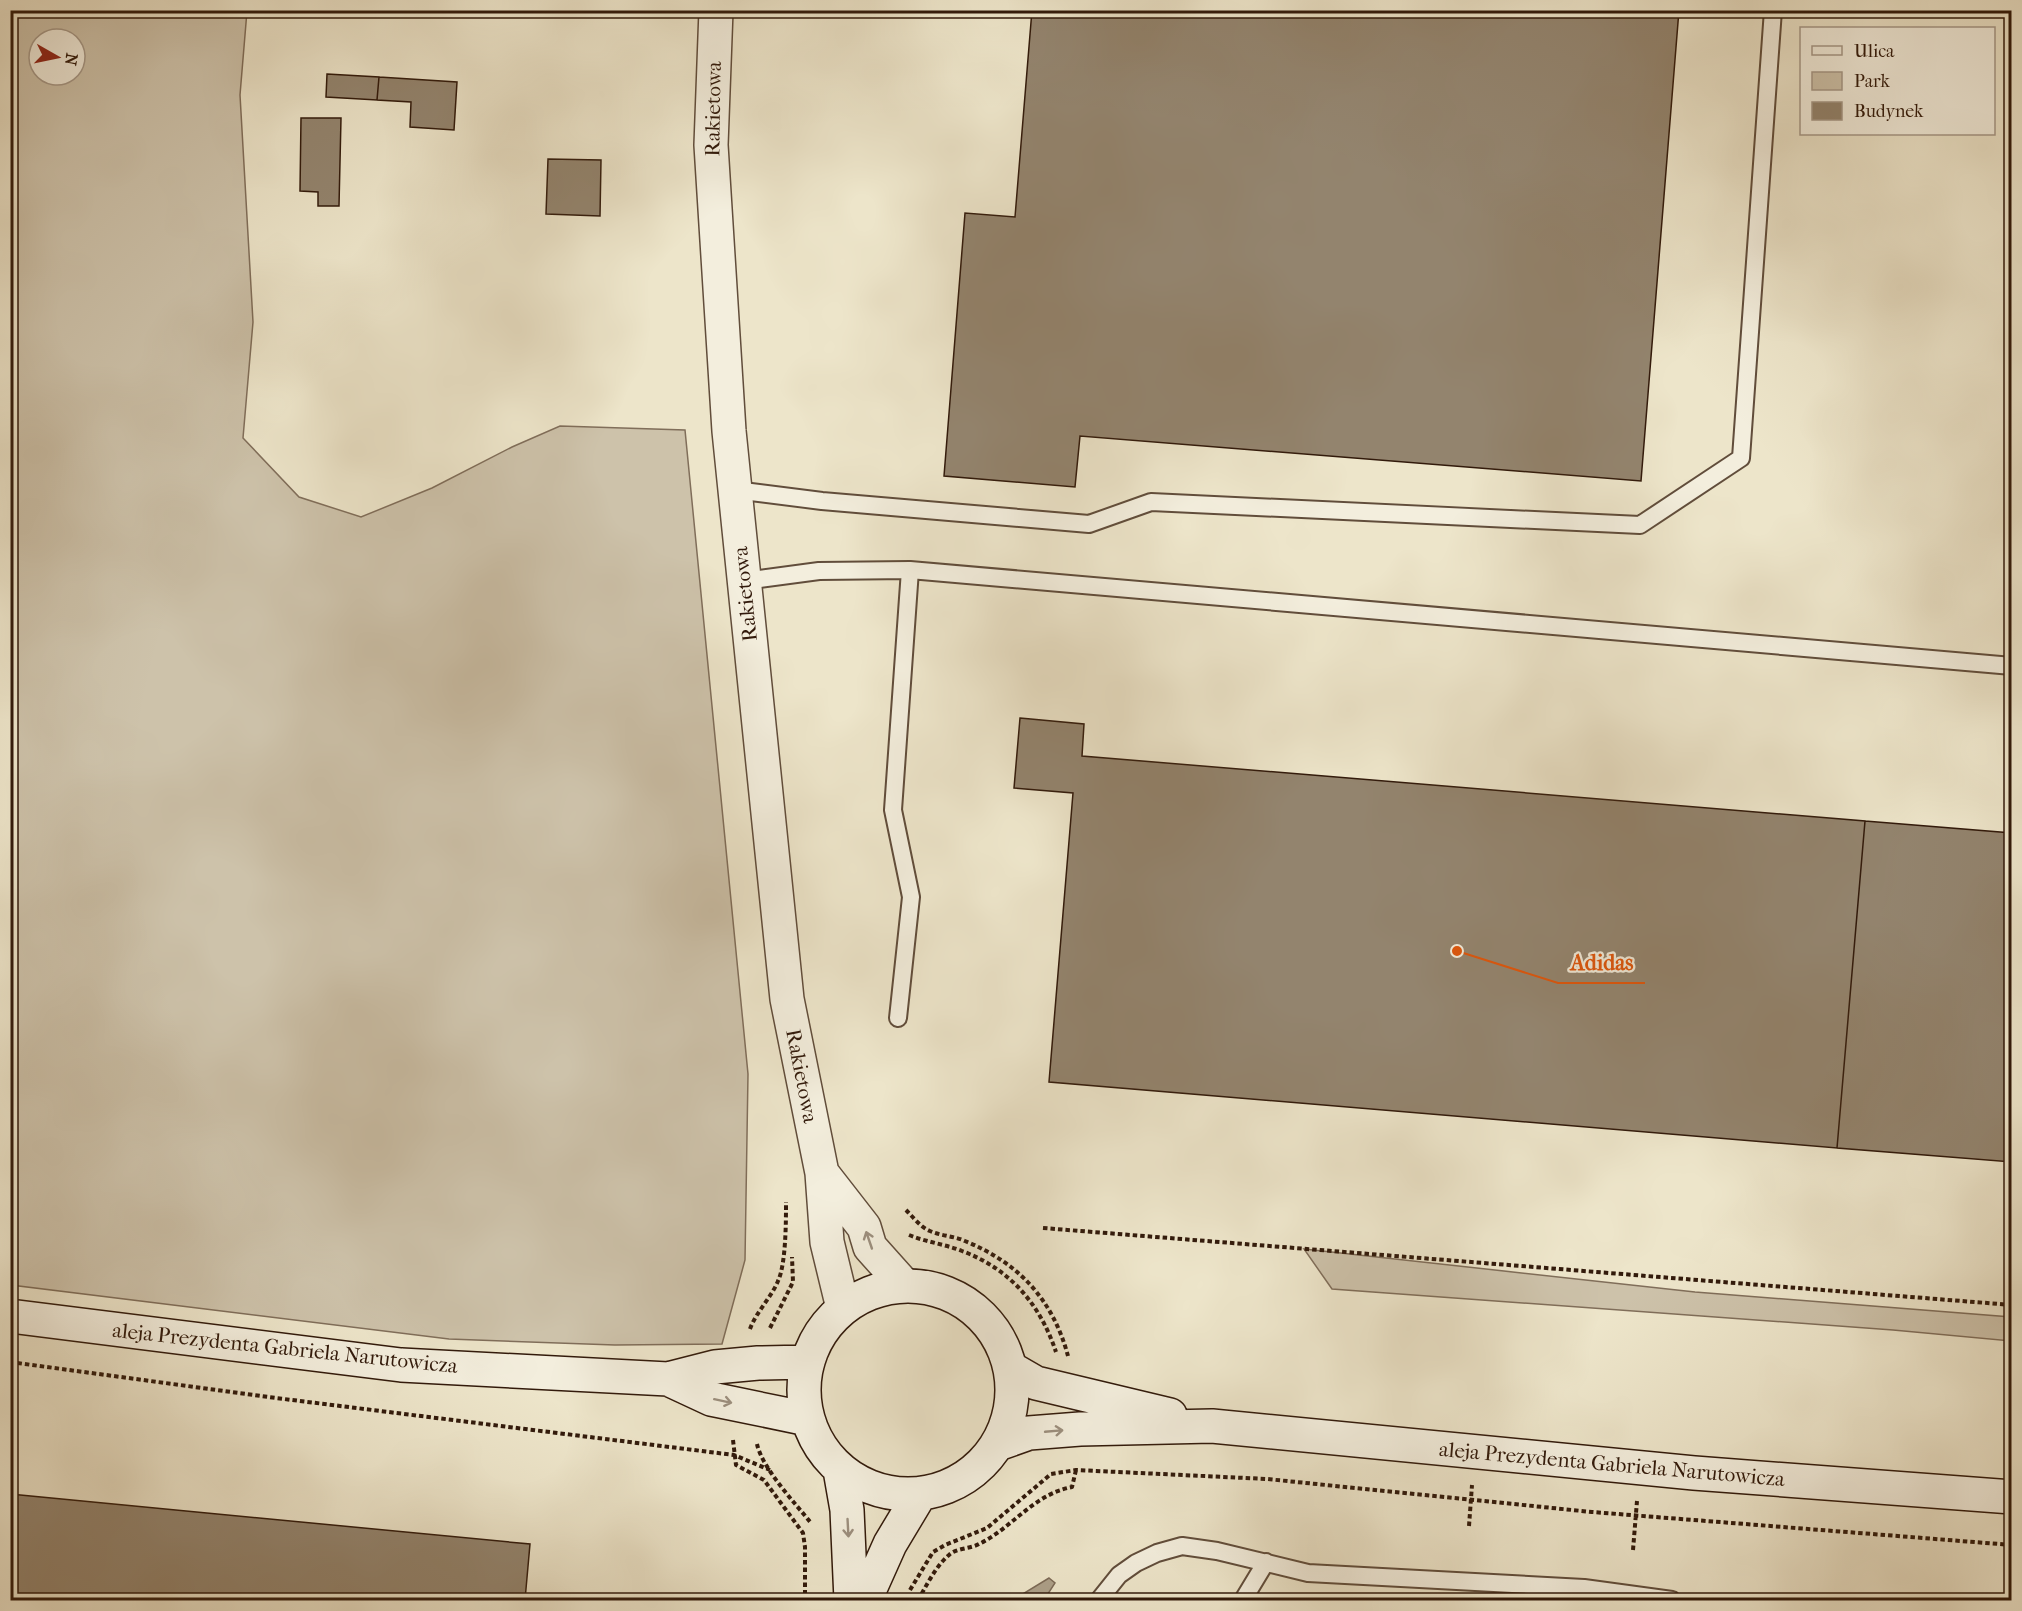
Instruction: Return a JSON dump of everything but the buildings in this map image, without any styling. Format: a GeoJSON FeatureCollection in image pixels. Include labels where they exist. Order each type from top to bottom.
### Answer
{"type":"FeatureCollection","features":[{"type":"Feature","properties":{"kind":"street","name":"Rakietowa"},"geometry":{"type":"LineString","coordinates":[[716,10],[711,145],[729,431],[787,999],[822,1173],[827,1242],[843,1308]]}},
{"type":"Feature","properties":{"kind":"street","name":"Rakietowa"},"geometry":{"type":"LineString","coordinates":[[822,1173],[864,1227],[870,1247],[904,1285]]}},
{"type":"Feature","properties":{"kind":"street"},"geometry":{"type":"LineString","coordinates":[[904,1285],[933,1288],[960,1299],[983,1317],[1000,1340],[1010,1368],[1013,1394],[1008,1420],[998,1444],[983,1463],[964,1478],[943,1489],[920,1494],[898,1495],[877,1491],[857,1482],[840,1470],[821,1449],[809,1425],[803,1398],[804,1372],[812,1348],[825,1326],[843,1308],[872,1292],[904,1285]]}},
{"type":"Feature","properties":{"kind":"street","name":"aleja Prezydenta Gabriela Narutowicza"},"geometry":{"type":"LineString","coordinates":[[10,1316],[401,1365],[668,1379],[715,1367],[808,1362]]}},
{"type":"Feature","properties":{"kind":"street","name":"aleja Prezydenta Gabriela Narutowicza"},"geometry":{"type":"LineString","coordinates":[[1010,1368],[1036,1383],[1212,1426]]}},
{"type":"Feature","properties":{"kind":"street","name":"aleja Prezydenta Gabriela Narutowicza"},"geometry":{"type":"LineString","coordinates":[[668,1379],[711,1399],[808,1419]]}},
{"type":"Feature","properties":{"kind":"street","name":"aleja Prezydenta Gabriela Narutowicza"},"geometry":{"type":"LineString","coordinates":[[998,1444],[1029,1433],[1212,1426],[1642,1468],[2012,1497]]}},
{"type":"Feature","properties":{"kind":"street"},"geometry":{"type":"LineString","coordinates":[[840,1470],[847,1510],[851,1600]]}},
{"type":"Feature","properties":{"kind":"street"},"geometry":{"type":"LineString","coordinates":[[865,1600],[890,1544],[920,1494]]}},
{"type":"Feature","properties":{"kind":"lane"},"geometry":{"type":"LineString","coordinates":[[735,490],[822,501],[1089,524],[1151,502],[1640,525],[1741,458],[1773,10]]}},
{"type":"Feature","properties":{"kind":"lane"},"geometry":{"type":"LineString","coordinates":[[898,1018],[910,897],[893,810],[910,570]]}},
{"type":"Feature","properties":{"kind":"lane"},"geometry":{"type":"LineString","coordinates":[[744,580],[819,571],[910,570],[2012,666]]}},
{"type":"Feature","properties":{"kind":"lane"},"geometry":{"type":"LineString","coordinates":[[1099,1600],[1119,1575],[1136,1563],[1157,1553],[1182,1546],[1217,1551],[1308,1572],[1545,1593],[1584,1588],[1672,1600]]}},
{"type":"Feature","properties":{"kind":"lane"},"geometry":{"type":"LineString","coordinates":[[1243,1600],[1266,1562]]}},
{"type":"Feature","properties":{"kind":"path"},"geometry":{"type":"LineString","coordinates":[[741,1365],[744,1344],[754,1319],[779,1280],[784,1248],[786,1194]]}},
{"type":"Feature","properties":{"kind":"path"},"geometry":{"type":"LineString","coordinates":[[906,1210],[928,1231],[958,1238],[978,1246],[998,1257],[1025,1278],[1047,1306],[1061,1332],[1072,1363]]}},
{"type":"Feature","properties":{"kind":"path"},"geometry":{"type":"LineString","coordinates":[[1043,1228],[2012,1305]]}},
{"type":"Feature","properties":{"kind":"path"},"geometry":{"type":"LineString","coordinates":[[907,1235],[963,1251],[1006,1274],[1025,1294],[1044,1320],[1058,1355]]}},
{"type":"Feature","properties":{"kind":"path"},"geometry":{"type":"LineString","coordinates":[[768,1332],[793,1282]]}},
{"type":"Feature","properties":{"kind":"path"},"geometry":{"type":"LineString","coordinates":[[10,1362],[276,1398],[734,1455],[770,1470]]}},
{"type":"Feature","properties":{"kind":"path"},"geometry":{"type":"LineString","coordinates":[[756,1440],[758,1449],[770,1470],[816,1529]]}},
{"type":"Feature","properties":{"kind":"path"},"geometry":{"type":"LineString","coordinates":[[734,1455],[736,1466],[764,1480],[803,1533],[805,1600]]}},
{"type":"Feature","properties":{"kind":"path"},"geometry":{"type":"LineString","coordinates":[[1633,1550],[1634,1516],[1642,1468]]}},
{"type":"Feature","properties":{"kind":"path"},"geometry":{"type":"LineString","coordinates":[[918,1600],[934,1572],[950,1553],[979,1544],[1034,1504],[1061,1489],[1072,1487],[1076,1470]]}},
{"type":"Feature","properties":{"kind":"path"},"geometry":{"type":"LineString","coordinates":[[910,1591],[933,1552],[987,1528],[1051,1474],[1076,1470],[1267,1479],[1634,1516],[2012,1545]]}},
{"type":"Feature","properties":{"kind":"green space"},"geometry":{"type":"Polygon","coordinates":[[[10,11],[247,11],[240,95],[253,322],[243,438],[299,497],[361,517],[432,488],[512,447],[560,426],[685,430],[748,1074],[745,1260],[722,1344],[615,1345],[449,1339],[11,1285],[10,11]]]}},
{"type":"Feature","properties":{"kind":"green space"},"geometry":{"type":"Polygon","coordinates":[[[1304,1249],[1695,1292],[2011,1317],[2011,1341],[1893,1330],[1332,1289],[1304,1249]]]}},
{"type":"Feature","properties":{"kind":"shaded area"},"geometry":{"type":"Polygon","coordinates":[[[1049,1578],[1055,1583],[1044,1600],[1013,1600],[1049,1578]]]}},
{"type":"Feature","properties":{"kind":"place","name":"Adidas"},"geometry":{"type":"Point","coordinates":[1457,951]}}]}
